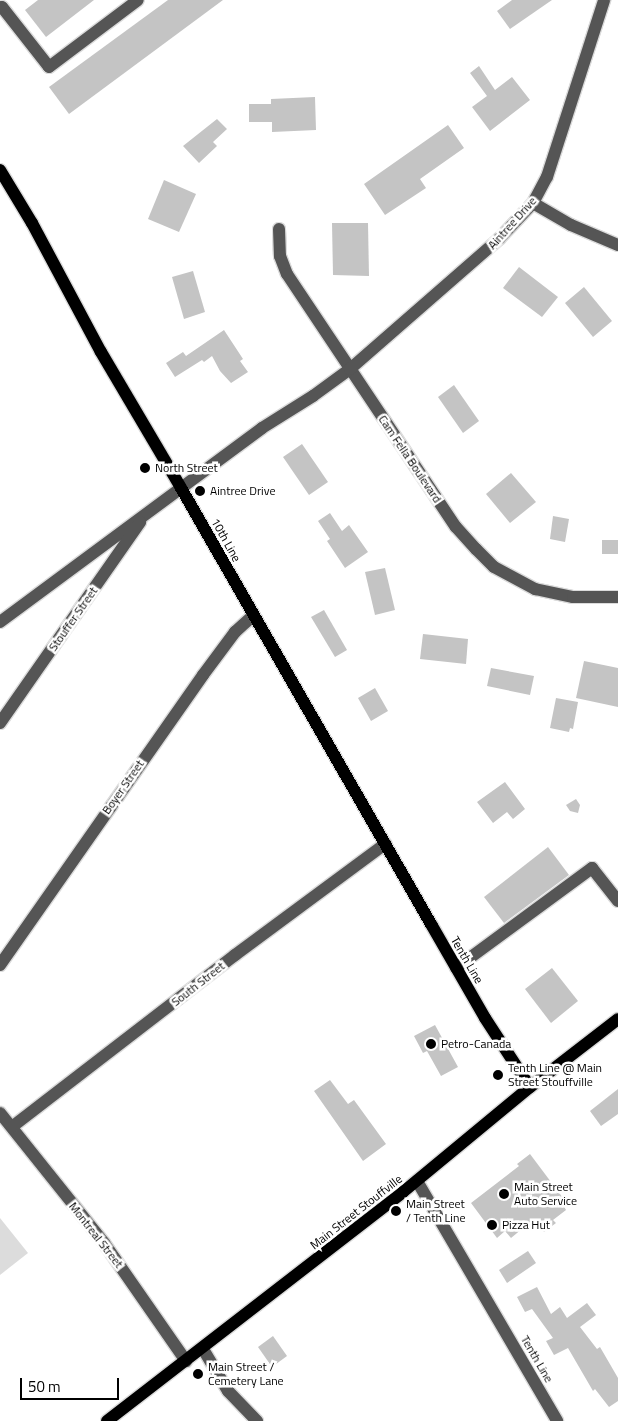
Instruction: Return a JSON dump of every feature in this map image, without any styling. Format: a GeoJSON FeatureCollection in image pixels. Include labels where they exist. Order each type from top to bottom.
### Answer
{"type":"FeatureCollection","features":[{"type":"Feature","properties":{"kind":"main road","name":"10th Line"},"geometry":{"type":"LineString","coordinates":[[0,170],[32,223],[101,352],[385,844]]}},
{"type":"Feature","properties":{"kind":"main road","name":"Tenth Line"},"geometry":{"type":"LineString","coordinates":[[385,844],[456,968],[530,1087]]}},
{"type":"Feature","properties":{"kind":"main road","name":"Main Street Stouffville"},"geometry":{"type":"LineString","coordinates":[[106,1421],[203,1349],[417,1181],[530,1087],[618,1019]]}},
{"type":"Feature","properties":{"kind":"street"},"geometry":{"type":"LineString","coordinates":[[5,5],[49,67],[138,0]]}},
{"type":"Feature","properties":{"kind":"street","name":"Aintree Drive"},"geometry":{"type":"LineString","coordinates":[[181,488],[262,428],[314,396],[350,369],[499,239],[533,203],[547,177],[604,0]]}},
{"type":"Feature","properties":{"kind":"street"},"geometry":{"type":"LineString","coordinates":[[533,203],[571,225],[618,245]]}},
{"type":"Feature","properties":{"kind":"street","name":"Cam Fella Boulevard"},"geometry":{"type":"LineString","coordinates":[[279,229],[280,256],[286,274],[456,527],[494,568],[535,589],[551,594],[573,597],[618,597]]}},
{"type":"Feature","properties":{"kind":"street"},"geometry":{"type":"LineString","coordinates":[[0,622],[181,488]]}},
{"type":"Feature","properties":{"kind":"street","name":"Stouffer Street"},"geometry":{"type":"LineString","coordinates":[[0,723],[146,514]]}},
{"type":"Feature","properties":{"kind":"street","name":"Boyer Street"},"geometry":{"type":"LineString","coordinates":[[0,965],[202,675],[235,632],[253,616]]}},
{"type":"Feature","properties":{"kind":"street","name":"South Street"},"geometry":{"type":"LineString","coordinates":[[13,1126],[228,961],[385,844]]}},
{"type":"Feature","properties":{"kind":"street"},"geometry":{"type":"LineString","coordinates":[[456,968],[592,868],[618,901]]}},
{"type":"Feature","properties":{"kind":"street","name":"Montreal Street"},"geometry":{"type":"LineString","coordinates":[[0,1113],[13,1126],[36,1160],[104,1243],[186,1361]]}},
{"type":"Feature","properties":{"kind":"street","name":"Tenth Line"},"geometry":{"type":"LineString","coordinates":[[417,1181],[557,1421]]}},
{"type":"Feature","properties":{"kind":"street"},"geometry":{"type":"LineString","coordinates":[[203,1349],[228,1391],[258,1421]]}},
{"type":"Feature","properties":{"kind":"shaded area"},"geometry":{"type":"Polygon","coordinates":[[[0,1218],[28,1253],[0,1275],[0,1218]]]}},
{"type":"Feature","properties":{"kind":"building"},"geometry":{"type":"Polygon","coordinates":[[[38,0],[94,0],[46,37],[25,10],[38,0]]]}},
{"type":"Feature","properties":{"kind":"building"},"geometry":{"type":"Polygon","coordinates":[[[168,0],[223,0],[69,114],[49,87],[168,0]]]}},
{"type":"Feature","properties":{"kind":"building"},"geometry":{"type":"Polygon","coordinates":[[[512,0],[552,0],[510,29],[497,11],[512,0]]]}},
{"type":"Feature","properties":{"kind":"building"},"geometry":{"type":"Polygon","coordinates":[[[479,66],[495,90],[512,77],[530,100],[490,131],[472,107],[487,96],[470,73],[479,66]]]}},
{"type":"Feature","properties":{"kind":"building"},"geometry":{"type":"Polygon","coordinates":[[[315,97],[316,130],[272,132],[272,122],[249,122],[249,104],[271,104],[271,99],[315,97]]]}},
{"type":"Feature","properties":{"kind":"building"},"geometry":{"type":"Polygon","coordinates":[[[217,119],[227,129],[213,142],[217,146],[199,163],[183,146],[217,119]]]}},
{"type":"Feature","properties":{"kind":"building"},"geometry":{"type":"Polygon","coordinates":[[[448,125],[464,148],[420,179],[426,188],[385,215],[364,184],[448,125]]]}},
{"type":"Feature","properties":{"kind":"building"},"geometry":{"type":"Polygon","coordinates":[[[164,180],[196,194],[179,232],[148,219],[164,180]]]}},
{"type":"Feature","properties":{"kind":"building"},"geometry":{"type":"Polygon","coordinates":[[[332,223],[368,223],[369,276],[333,275],[332,223]]]}},
{"type":"Feature","properties":{"kind":"building"},"geometry":{"type":"Polygon","coordinates":[[[519,267],[558,297],[542,317],[503,288],[519,267]]]}},
{"type":"Feature","properties":{"kind":"building"},"geometry":{"type":"Polygon","coordinates":[[[193,271],[205,312],[184,319],[172,277],[193,271]]]}},
{"type":"Feature","properties":{"kind":"building"},"geometry":{"type":"Polygon","coordinates":[[[584,287],[612,321],[593,337],[565,303],[584,287]]]}},
{"type":"Feature","properties":{"kind":"building"},"geometry":{"type":"Polygon","coordinates":[[[224,330],[243,359],[240,361],[248,372],[231,383],[220,371],[212,356],[175,377],[166,363],[183,352],[186,356],[224,330]]]}},
{"type":"Feature","properties":{"kind":"building"},"geometry":{"type":"Polygon","coordinates":[[[454,385],[479,421],[463,433],[438,397],[454,385]]]}},
{"type":"Feature","properties":{"kind":"building"},"geometry":{"type":"Polygon","coordinates":[[[302,444],[328,482],[309,495],[283,457],[302,444]]]}},
{"type":"Feature","properties":{"kind":"building"},"geometry":{"type":"Polygon","coordinates":[[[511,473],[536,502],[510,523],[486,494],[511,473]]]}},
{"type":"Feature","properties":{"kind":"building"},"geometry":{"type":"Polygon","coordinates":[[[330,513],[342,531],[349,525],[368,552],[345,568],[327,541],[330,539],[318,521],[330,513]]]}},
{"type":"Feature","properties":{"kind":"building"},"geometry":{"type":"Polygon","coordinates":[[[553,516],[569,519],[565,542],[550,539],[553,516]]]}},
{"type":"Feature","properties":{"kind":"building"},"geometry":{"type":"Polygon","coordinates":[[[602,540],[618,540],[618,554],[602,554],[602,540]]]}},
{"type":"Feature","properties":{"kind":"building"},"geometry":{"type":"Polygon","coordinates":[[[385,568],[395,610],[375,615],[365,572],[385,568]]]}},
{"type":"Feature","properties":{"kind":"building"},"geometry":{"type":"Polygon","coordinates":[[[324,610],[347,650],[335,657],[311,617],[324,610]]]}},
{"type":"Feature","properties":{"kind":"building"},"geometry":{"type":"Polygon","coordinates":[[[423,634],[468,639],[466,664],[420,659],[423,634]]]}},
{"type":"Feature","properties":{"kind":"building"},"geometry":{"type":"Polygon","coordinates":[[[584,661],[618,668],[618,707],[576,698],[584,661]]]}},
{"type":"Feature","properties":{"kind":"building"},"geometry":{"type":"Polygon","coordinates":[[[491,668],[534,676],[530,695],[487,686],[491,668]]]}},
{"type":"Feature","properties":{"kind":"building"},"geometry":{"type":"Polygon","coordinates":[[[375,688],[388,711],[371,721],[358,698],[375,688]]]}},
{"type":"Feature","properties":{"kind":"building"},"geometry":{"type":"Polygon","coordinates":[[[556,698],[578,702],[573,729],[570,728],[569,732],[550,728],[556,698]]]}},
{"type":"Feature","properties":{"kind":"building"},"geometry":{"type":"Polygon","coordinates":[[[505,782],[525,809],[513,819],[507,812],[493,823],[477,802],[505,782]]]}},
{"type":"Feature","properties":{"kind":"building"},"geometry":{"type":"Polygon","coordinates":[[[576,799],[580,805],[578,813],[570,811],[566,805],[576,799]]]}},
{"type":"Feature","properties":{"kind":"building"},"geometry":{"type":"Polygon","coordinates":[[[548,847],[569,875],[504,923],[484,897],[548,847]]]}},
{"type":"Feature","properties":{"kind":"building"},"geometry":{"type":"Polygon","coordinates":[[[552,968],[578,1001],[551,1023],[525,989],[552,968]]]}},
{"type":"Feature","properties":{"kind":"building","name":"Petro-Canada"},"geometry":{"type":"Polygon","coordinates":[[[435,1025],[458,1067],[441,1076],[427,1051],[423,1053],[414,1036],[435,1025]]]}},
{"type":"Feature","properties":{"kind":"building"},"geometry":{"type":"Polygon","coordinates":[[[330,1080],[348,1104],[354,1100],[386,1144],[363,1161],[314,1091],[330,1080]]]}},
{"type":"Feature","properties":{"kind":"building"},"geometry":{"type":"Polygon","coordinates":[[[618,1089],[618,1114],[601,1126],[590,1111],[618,1089]]]}},
{"type":"Feature","properties":{"kind":"building"},"geometry":{"type":"Polygon","coordinates":[[[530,1154],[566,1202],[563,1205],[566,1210],[553,1220],[556,1223],[544,1232],[534,1219],[511,1238],[505,1231],[497,1238],[471,1203],[519,1166],[517,1164],[530,1154]]]}},
{"type":"Feature","properties":{"kind":"building"},"geometry":{"type":"Polygon","coordinates":[[[528,1251],[536,1263],[507,1283],[499,1270],[528,1251]]]}},
{"type":"Feature","properties":{"kind":"building"},"geometry":{"type":"Polygon","coordinates":[[[537,1287],[551,1314],[560,1307],[567,1318],[587,1303],[596,1315],[580,1327],[597,1349],[600,1347],[618,1378],[618,1401],[609,1407],[595,1389],[593,1391],[568,1348],[554,1355],[546,1341],[553,1338],[532,1309],[525,1312],[517,1297],[537,1287]]]}},
{"type":"Feature","properties":{"kind":"building"},"geometry":{"type":"Polygon","coordinates":[[[273,1336],[287,1356],[272,1367],[258,1347],[273,1336]]]}},
{"type":"Feature","properties":{"kind":"place","name":"North Street"},"geometry":{"type":"Point","coordinates":[145,468]}},
{"type":"Feature","properties":{"kind":"place","name":"Aintree Drive"},"geometry":{"type":"Point","coordinates":[200,491]}},
{"type":"Feature","properties":{"kind":"place","name":"Petro-Canada"},"geometry":{"type":"Point","coordinates":[431,1044]}},
{"type":"Feature","properties":{"kind":"place","name":"Tenth Line @ Main Street Stouffville"},"geometry":{"type":"Point","coordinates":[498,1075]}},
{"type":"Feature","properties":{"kind":"place","name":"Main Street Auto Service"},"geometry":{"type":"Point","coordinates":[504,1194]}},
{"type":"Feature","properties":{"kind":"place","name":"Main Street / Tenth Line"},"geometry":{"type":"Point","coordinates":[396,1211]}},
{"type":"Feature","properties":{"kind":"place","name":"Pizza Hut"},"geometry":{"type":"Point","coordinates":[492,1225]}},
{"type":"Feature","properties":{"kind":"place","name":"Main Street / Cemetery Lane"},"geometry":{"type":"Point","coordinates":[198,1374]}}]}
